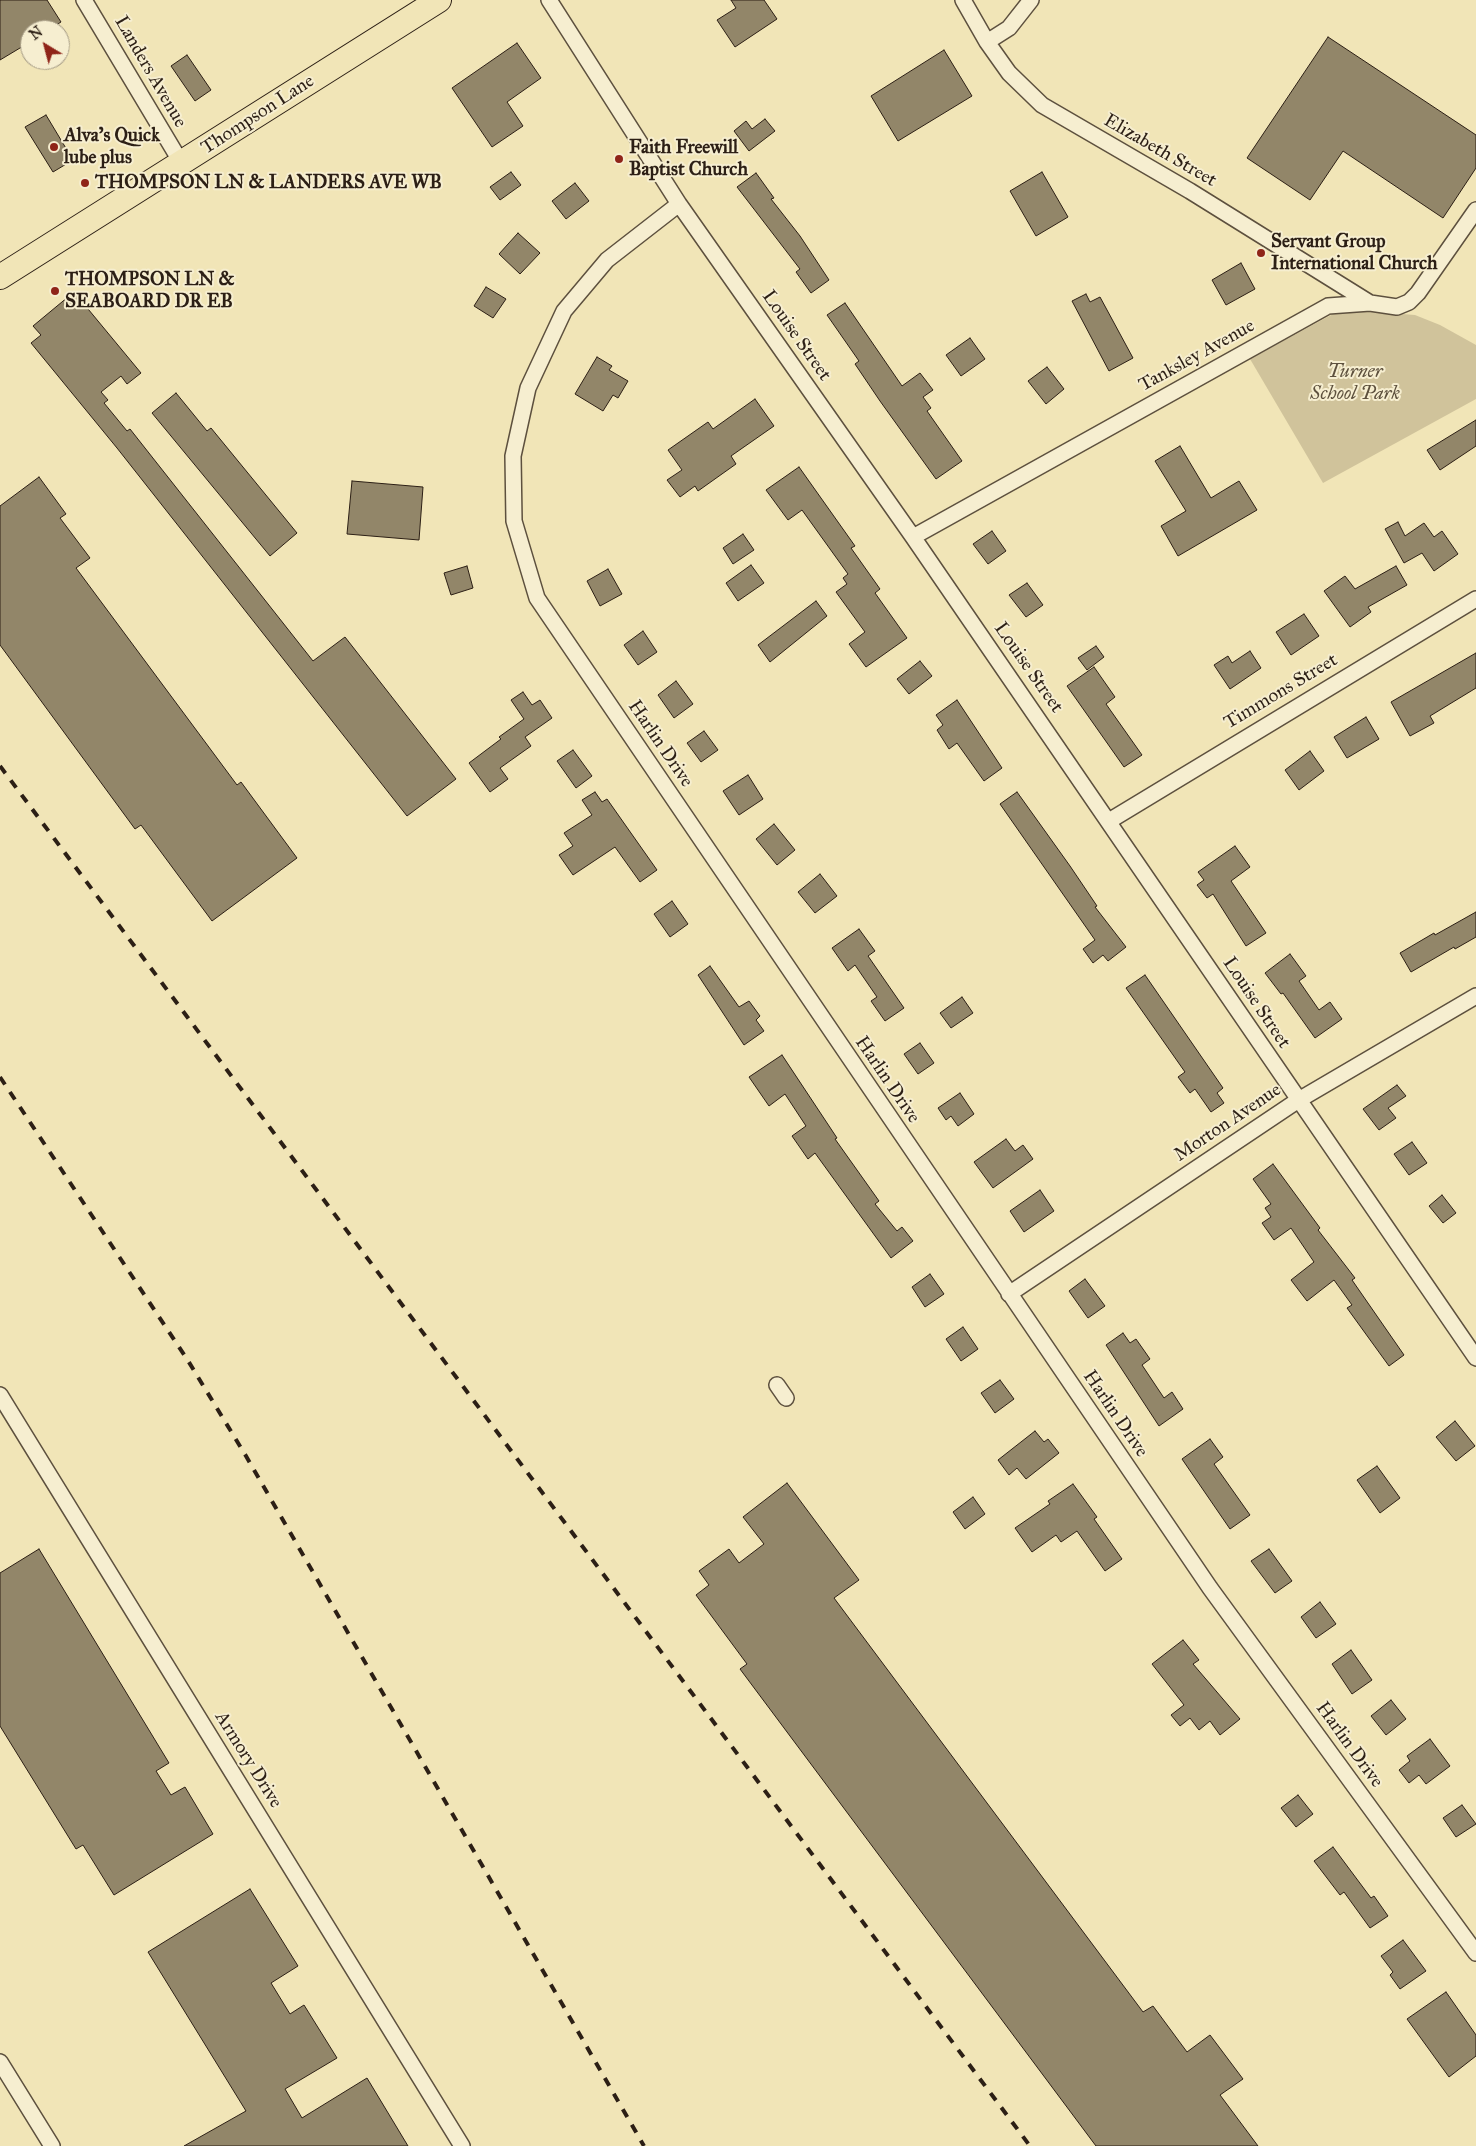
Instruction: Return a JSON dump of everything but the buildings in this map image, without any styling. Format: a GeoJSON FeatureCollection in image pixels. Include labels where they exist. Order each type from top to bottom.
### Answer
{"type":"FeatureCollection","features":[{"type":"Feature","properties":{"kind":"main road","name":"Thompson Lane"},"geometry":{"type":"LineString","coordinates":[[0,277],[440,0]]}},
{"type":"Feature","properties":{"kind":"street","name":"Landers Avenue"},"geometry":{"type":"LineString","coordinates":[[84,0],[182,164]]}},
{"type":"Feature","properties":{"kind":"street","name":"Louise Street"},"geometry":{"type":"LineString","coordinates":[[549,0],[679,204],[1109,821],[1297,1101],[1476,1358]]}},
{"type":"Feature","properties":{"kind":"street","name":"Elizabeth Street"},"geometry":{"type":"LineString","coordinates":[[963,0],[987,42],[1009,73],[1042,105],[1190,191],[1370,303]]}},
{"type":"Feature","properties":{"kind":"street"},"geometry":{"type":"LineString","coordinates":[[987,42],[1009,28],[1031,0]]}},
{"type":"Feature","properties":{"kind":"street","name":"Harlin Drive"},"geometry":{"type":"LineString","coordinates":[[679,204],[607,260],[564,311],[528,388],[513,456],[514,521],[537,598],[1210,1588],[1476,1953]]}},
{"type":"Feature","properties":{"kind":"street","name":"Tanksley Avenue"},"geometry":{"type":"LineString","coordinates":[[913,538],[1328,306],[1370,303],[1397,307],[1408,302],[1418,294],[1476,210]]}},
{"type":"Feature","properties":{"kind":"street","name":"Timmons Street"},"geometry":{"type":"LineString","coordinates":[[1109,821],[1476,599]]}},
{"type":"Feature","properties":{"kind":"street","name":"Morton Avenue"},"geometry":{"type":"LineString","coordinates":[[1009,1294],[1297,1101],[1476,996]]}},
{"type":"Feature","properties":{"kind":"street"},"geometry":{"type":"LineString","coordinates":[[777,1385],[786,1398]]}},
{"type":"Feature","properties":{"kind":"street","name":"Armory Drive"},"geometry":{"type":"LineString","coordinates":[[0,1395],[462,2146]]}},
{"type":"Feature","properties":{"kind":"street"},"geometry":{"type":"LineString","coordinates":[[0,2062],[52,2146]]}},
{"type":"Feature","properties":{"kind":"green space","name":"Turner School Park"},"geometry":{"type":"Polygon","coordinates":[[[1350,310],[1415,315],[1440,325],[1476,345],[1476,399],[1323,483],[1250,359],[1333,314],[1350,310]]]}},
{"type":"Feature","properties":{"kind":"railway"},"geometry":{"type":"LineString","coordinates":[[0,766],[1030,2146]]}},
{"type":"Feature","properties":{"kind":"railway"},"geometry":{"type":"LineString","coordinates":[[0,1077],[187,1359],[246,1456],[644,2146]]}},
{"type":"Feature","properties":{"kind":"place","name":"Alva's Quick lube plus"},"geometry":{"type":"Point","coordinates":[54,147]}},
{"type":"Feature","properties":{"kind":"place","name":"Faith Freewill Baptist Church"},"geometry":{"type":"Point","coordinates":[619,159]}},
{"type":"Feature","properties":{"kind":"place","name":"THOMPSON LN & LANDERS AVE WB"},"geometry":{"type":"Point","coordinates":[85,183]}},
{"type":"Feature","properties":{"kind":"place","name":"Servant Group International Church"},"geometry":{"type":"Point","coordinates":[1261,253]}},
{"type":"Feature","properties":{"kind":"place","name":"THOMPSON LN & SEABOARD DR EB"},"geometry":{"type":"Point","coordinates":[55,291]}}]}
